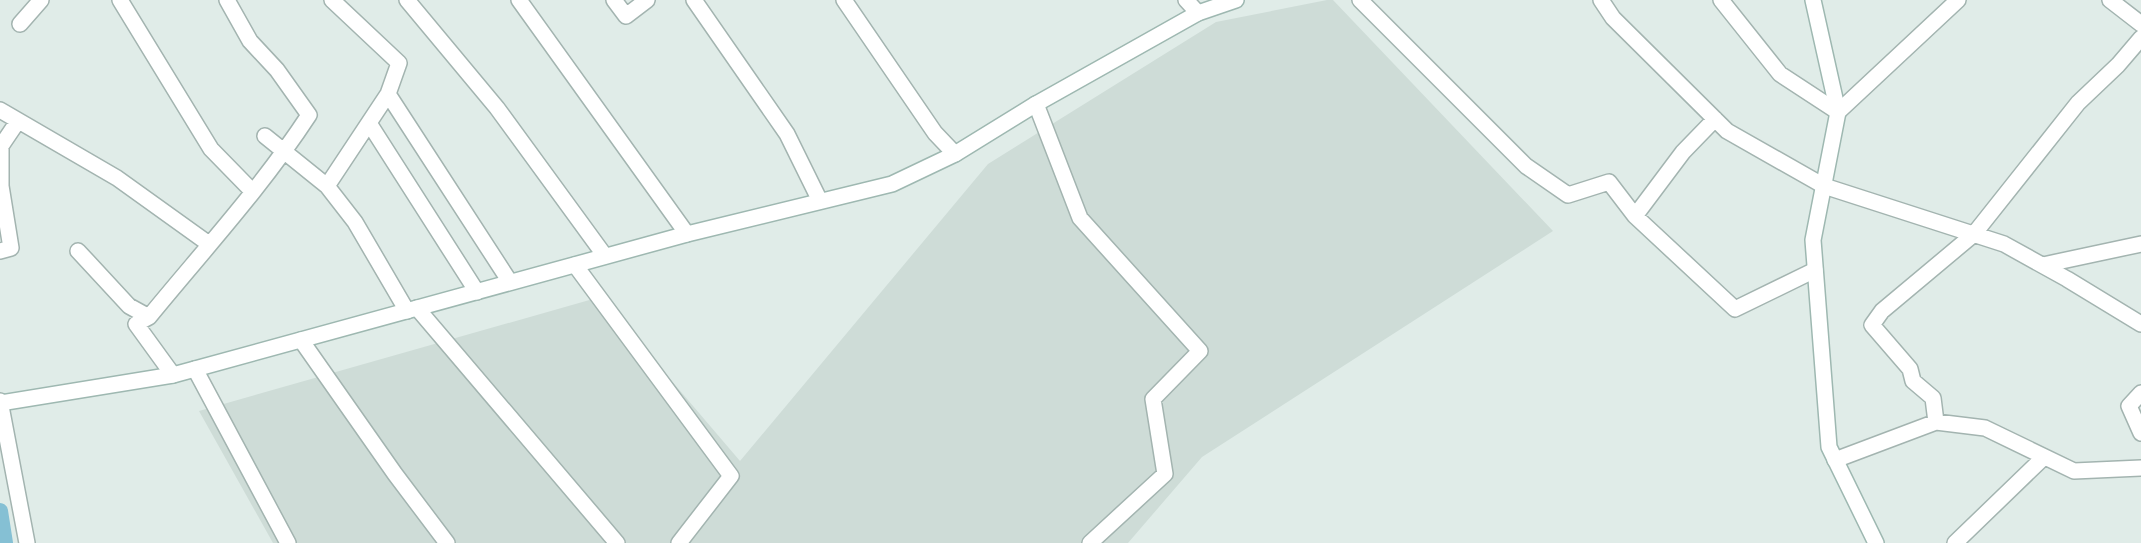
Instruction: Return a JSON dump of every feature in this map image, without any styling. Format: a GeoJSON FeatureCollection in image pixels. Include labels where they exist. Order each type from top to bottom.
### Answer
{"type":"FeatureCollection","features":[{"type":"Feature","properties":{"kind":"street"},"geometry":{"type":"LineString","coordinates":[[20,24],[41,0]]}},
{"type":"Feature","properties":{"kind":"street"},"geometry":{"type":"LineString","coordinates":[[120,0],[211,149],[252,191]]}},
{"type":"Feature","properties":{"kind":"street"},"geometry":{"type":"LineString","coordinates":[[173,375],[136,324],[149,317],[285,151],[309,115],[276,70],[250,41],[227,0]]}},
{"type":"Feature","properties":{"kind":"street"},"geometry":{"type":"LineString","coordinates":[[327,186],[388,94],[399,63],[332,0]]}},
{"type":"Feature","properties":{"kind":"street"},"geometry":{"type":"LineString","coordinates":[[407,0],[497,108],[605,256]]}},
{"type":"Feature","properties":{"kind":"street"},"geometry":{"type":"LineString","coordinates":[[519,0],[687,234]]}},
{"type":"Feature","properties":{"kind":"street"},"geometry":{"type":"LineString","coordinates":[[614,0],[626,16],[647,0]]}},
{"type":"Feature","properties":{"kind":"street"},"geometry":{"type":"LineString","coordinates":[[694,0],[787,134],[820,201]]}},
{"type":"Feature","properties":{"kind":"street"},"geometry":{"type":"LineString","coordinates":[[844,0],[935,133],[955,154]]}},
{"type":"Feature","properties":{"kind":"street"},"geometry":{"type":"LineString","coordinates":[[1186,0],[1198,13]]}},
{"type":"Feature","properties":{"kind":"street"},"geometry":{"type":"LineString","coordinates":[[27,543],[0,402],[173,375],[687,234],[892,184],[955,154],[1036,104],[1198,13],[1236,0]]}},
{"type":"Feature","properties":{"kind":"street"},"geometry":{"type":"LineString","coordinates":[[1360,0],[1526,166],[1568,195],[1609,182],[1635,216],[1735,309],[1815,270]]}},
{"type":"Feature","properties":{"kind":"street"},"geometry":{"type":"LineString","coordinates":[[1601,0],[1612,18],[1727,131],[1824,186],[2004,244],[2141,324]]}},
{"type":"Feature","properties":{"kind":"street"},"geometry":{"type":"LineString","coordinates":[[1721,0],[1780,74],[1838,112]]}},
{"type":"Feature","properties":{"kind":"street"},"geometry":{"type":"LineString","coordinates":[[1813,0],[1838,112],[1813,240],[1829,447],[1876,543]]}},
{"type":"Feature","properties":{"kind":"street"},"geometry":{"type":"LineString","coordinates":[[1838,112],[1958,0]]}},
{"type":"Feature","properties":{"kind":"street"},"geometry":{"type":"LineString","coordinates":[[2110,0],[2141,24]]}},
{"type":"Feature","properties":{"kind":"street"},"geometry":{"type":"LineString","coordinates":[[1936,422],[1932,398],[1913,381],[1910,369],[1872,325],[1882,311],[1974,234],[2078,103],[2118,65],[2141,38]]}},
{"type":"Feature","properties":{"kind":"street"},"geometry":{"type":"LineString","coordinates":[[388,94],[510,282]]}},
{"type":"Feature","properties":{"kind":"street"},"geometry":{"type":"LineString","coordinates":[[1036,104],[1080,218],[1200,351],[1153,399],[1165,474],[1090,543]]}},
{"type":"Feature","properties":{"kind":"street"},"geometry":{"type":"LineString","coordinates":[[0,110],[116,178],[209,244]]}},
{"type":"Feature","properties":{"kind":"street"},"geometry":{"type":"LineString","coordinates":[[1635,216],[1683,152],[1715,119]]}},
{"type":"Feature","properties":{"kind":"street"},"geometry":{"type":"LineString","coordinates":[[0,251],[11,248],[1,186],[1,146],[18,121]]}},
{"type":"Feature","properties":{"kind":"street"},"geometry":{"type":"LineString","coordinates":[[368,123],[476,292]]}},
{"type":"Feature","properties":{"kind":"street"},"geometry":{"type":"LineString","coordinates":[[265,136],[327,186],[355,222],[412,309],[608,540]]}},
{"type":"Feature","properties":{"kind":"street"},"geometry":{"type":"LineString","coordinates":[[2043,266],[2141,244]]}},
{"type":"Feature","properties":{"kind":"street"},"geometry":{"type":"LineString","coordinates":[[78,251],[129,306],[149,317]]}},
{"type":"Feature","properties":{"kind":"street"},"geometry":{"type":"LineString","coordinates":[[575,265],[731,476],[679,543]]}},
{"type":"Feature","properties":{"kind":"street"},"geometry":{"type":"LineString","coordinates":[[301,340],[395,474],[447,543]]}},
{"type":"Feature","properties":{"kind":"street"},"geometry":{"type":"LineString","coordinates":[[195,369],[288,543]]}},
{"type":"Feature","properties":{"kind":"street"},"geometry":{"type":"LineString","coordinates":[[2141,393],[2129,406],[2141,433]]}},
{"type":"Feature","properties":{"kind":"street"},"geometry":{"type":"LineString","coordinates":[[1835,460],[1936,422],[1985,428],[2074,471],[2141,468]]}},
{"type":"Feature","properties":{"kind":"street"},"geometry":{"type":"LineString","coordinates":[[1955,543],[2044,457]]}},
{"type":"Feature","properties":{"kind":"shaded area"},"geometry":{"type":"Polygon","coordinates":[[[1333,0],[1553,231],[1202,457],[1128,543],[273,543],[199,411],[600,297],[740,461],[988,164],[1216,22],[1333,0]]]}},
{"type":"Feature","properties":{"kind":"waterway"},"geometry":{"type":"LineString","coordinates":[[0,511],[5,543]]}}]}
